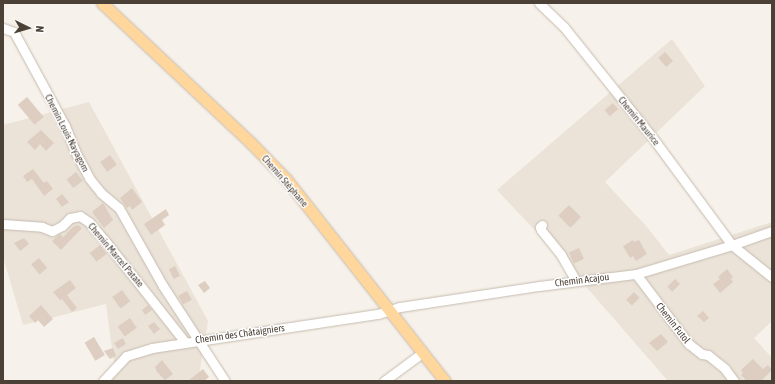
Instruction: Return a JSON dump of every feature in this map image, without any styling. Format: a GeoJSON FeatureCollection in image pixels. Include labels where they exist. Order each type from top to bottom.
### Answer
{"type":"FeatureCollection","features":[{"type":"Feature","properties":{"kind":"main road","name":"Chemin Stéphane"},"geometry":{"type":"LineString","coordinates":[[102,3],[251,143],[286,179],[445,381]]}},
{"type":"Feature","properties":{"kind":"street","name":"Chemin Maurice"},"geometry":{"type":"LineString","coordinates":[[539,3],[564,27],[652,137],[732,245],[772,276]]}},
{"type":"Feature","properties":{"kind":"street","name":"Chemin Louis Nayagom"},"geometry":{"type":"LineString","coordinates":[[3,28],[14,32],[65,126],[77,156],[89,178],[101,193],[119,208],[163,286],[224,381]]}},
{"type":"Feature","properties":{"kind":"street","name":"Chemin Marcel Patate"},"geometry":{"type":"LineString","coordinates":[[3,224],[42,227],[52,231],[62,226],[70,218],[80,216],[89,222],[106,242],[185,342]]}},
{"type":"Feature","properties":{"kind":"street"},"geometry":{"type":"LineString","coordinates":[[542,225],[540,227],[541,230],[561,255],[576,281]]}},
{"type":"Feature","properties":{"kind":"street","name":"Chemin Acajou"},"geometry":{"type":"LineString","coordinates":[[388,310],[576,281],[636,274],[732,245],[772,231]]}},
{"type":"Feature","properties":{"kind":"street","name":"Chemin Futol"},"geometry":{"type":"LineString","coordinates":[[636,274],[689,344],[702,354],[708,355],[725,369],[734,381]]}},
{"type":"Feature","properties":{"kind":"street","name":"Chemin des Châtaigniers"},"geometry":{"type":"LineString","coordinates":[[103,381],[126,356],[138,351],[197,340],[378,314],[388,310]]}},
{"type":"Feature","properties":{"kind":"street"},"geometry":{"type":"LineString","coordinates":[[384,381],[422,352]]}},
{"type":"Feature","properties":{"kind":"shaded area"},"geometry":{"type":"Polygon","coordinates":[[[672,39],[705,86],[605,182],[647,227],[669,255],[772,222],[772,321],[754,338],[772,358],[772,381],[668,381],[562,259],[497,190],[672,39]]]}},
{"type":"Feature","properties":{"kind":"shaded area"},"geometry":{"type":"Polygon","coordinates":[[[89,102],[208,321],[198,381],[109,381],[115,371],[106,304],[23,325],[3,257],[3,125],[89,102]]]}},
{"type":"Feature","properties":{"kind":"building"},"geometry":{"type":"Polygon","coordinates":[[[665,52],[673,61],[666,67],[658,58],[665,52]]]}},
{"type":"Feature","properties":{"kind":"building"},"geometry":{"type":"Polygon","coordinates":[[[27,97],[44,117],[35,125],[18,105],[27,97]]]}},
{"type":"Feature","properties":{"kind":"building"},"geometry":{"type":"Polygon","coordinates":[[[613,103],[618,109],[610,116],[605,110],[613,103]]]}},
{"type":"Feature","properties":{"kind":"building"},"geometry":{"type":"Polygon","coordinates":[[[41,130],[54,143],[46,151],[40,144],[35,150],[27,142],[41,130]]]}},
{"type":"Feature","properties":{"kind":"building"},"geometry":{"type":"Polygon","coordinates":[[[110,155],[117,165],[107,172],[100,162],[110,155]]]}},
{"type":"Feature","properties":{"kind":"building"},"geometry":{"type":"Polygon","coordinates":[[[33,169],[44,183],[47,181],[53,189],[44,196],[32,179],[27,182],[23,176],[33,169]]]}},
{"type":"Feature","properties":{"kind":"building"},"geometry":{"type":"Polygon","coordinates":[[[76,172],[83,181],[73,188],[67,179],[76,172]]]}},
{"type":"Feature","properties":{"kind":"building"},"geometry":{"type":"Polygon","coordinates":[[[132,188],[142,202],[132,210],[130,206],[127,208],[120,198],[132,188]]]}},
{"type":"Feature","properties":{"kind":"building"},"geometry":{"type":"Polygon","coordinates":[[[62,194],[69,202],[62,207],[56,199],[62,194]]]}},
{"type":"Feature","properties":{"kind":"building"},"geometry":{"type":"Polygon","coordinates":[[[103,203],[113,220],[104,228],[92,212],[103,203]]]}},
{"type":"Feature","properties":{"kind":"building"},"geometry":{"type":"Polygon","coordinates":[[[569,205],[581,217],[570,228],[558,216],[569,205]]]}},
{"type":"Feature","properties":{"kind":"building"},"geometry":{"type":"Polygon","coordinates":[[[166,209],[169,215],[162,220],[165,225],[151,235],[144,224],[166,209]]]}},
{"type":"Feature","properties":{"kind":"building"},"geometry":{"type":"Polygon","coordinates":[[[78,225],[82,228],[61,250],[52,241],[60,234],[63,237],[73,227],[78,225]]]}},
{"type":"Feature","properties":{"kind":"building"},"geometry":{"type":"Polygon","coordinates":[[[24,238],[29,244],[20,251],[14,243],[24,238]]]}},
{"type":"Feature","properties":{"kind":"building"},"geometry":{"type":"Polygon","coordinates":[[[633,240],[634,242],[639,240],[647,254],[636,261],[633,256],[630,258],[623,246],[633,240]]]}},
{"type":"Feature","properties":{"kind":"building"},"geometry":{"type":"Polygon","coordinates":[[[100,245],[107,254],[97,262],[90,253],[100,245]]]}},
{"type":"Feature","properties":{"kind":"building"},"geometry":{"type":"Polygon","coordinates":[[[579,248],[584,259],[574,263],[569,252],[579,248]]]}},
{"type":"Feature","properties":{"kind":"building"},"geometry":{"type":"Polygon","coordinates":[[[39,258],[47,268],[39,274],[31,264],[39,258]]]}},
{"type":"Feature","properties":{"kind":"building"},"geometry":{"type":"Polygon","coordinates":[[[175,266],[180,276],[174,279],[169,269],[175,266]]]}},
{"type":"Feature","properties":{"kind":"building"},"geometry":{"type":"Polygon","coordinates":[[[727,269],[733,277],[731,279],[733,282],[720,293],[713,284],[720,279],[718,277],[727,269]]]}},
{"type":"Feature","properties":{"kind":"building"},"geometry":{"type":"Polygon","coordinates":[[[675,279],[680,284],[672,292],[667,287],[675,279]]]}},
{"type":"Feature","properties":{"kind":"building"},"geometry":{"type":"Polygon","coordinates":[[[70,280],[76,288],[67,295],[77,308],[72,312],[62,299],[60,300],[53,292],[70,280]]]}},
{"type":"Feature","properties":{"kind":"building"},"geometry":{"type":"Polygon","coordinates":[[[205,281],[210,288],[204,293],[198,285],[205,281]]]}},
{"type":"Feature","properties":{"kind":"building"},"geometry":{"type":"Polygon","coordinates":[[[122,290],[130,301],[121,308],[112,297],[122,290]]]}},
{"type":"Feature","properties":{"kind":"building"},"geometry":{"type":"Polygon","coordinates":[[[187,291],[192,300],[183,305],[178,296],[187,291]]]}},
{"type":"Feature","properties":{"kind":"building"},"geometry":{"type":"Polygon","coordinates":[[[634,292],[640,298],[632,305],[626,300],[634,292]]]}},
{"type":"Feature","properties":{"kind":"building"},"geometry":{"type":"Polygon","coordinates":[[[41,305],[53,319],[44,327],[38,320],[35,323],[29,316],[41,305]]]}},
{"type":"Feature","properties":{"kind":"building"},"geometry":{"type":"Polygon","coordinates":[[[148,305],[152,310],[145,315],[142,310],[148,305]]]}},
{"type":"Feature","properties":{"kind":"building"},"geometry":{"type":"Polygon","coordinates":[[[703,311],[709,318],[704,322],[697,316],[703,311]]]}},
{"type":"Feature","properties":{"kind":"building"},"geometry":{"type":"Polygon","coordinates":[[[130,318],[137,328],[125,336],[118,327],[130,318]]]}},
{"type":"Feature","properties":{"kind":"building"},"geometry":{"type":"Polygon","coordinates":[[[154,322],[160,329],[154,334],[148,326],[154,322]]]}},
{"type":"Feature","properties":{"kind":"building"},"geometry":{"type":"Polygon","coordinates":[[[661,334],[668,342],[657,351],[649,343],[661,334]]]}},
{"type":"Feature","properties":{"kind":"building"},"geometry":{"type":"Polygon","coordinates":[[[94,337],[105,355],[95,361],[85,343],[94,337]]]}},
{"type":"Feature","properties":{"kind":"building"},"geometry":{"type":"Polygon","coordinates":[[[123,338],[126,344],[118,349],[114,343],[123,338]]]}},
{"type":"Feature","properties":{"kind":"building"},"geometry":{"type":"Polygon","coordinates":[[[113,348],[116,356],[110,359],[104,351],[113,348]]]}},
{"type":"Feature","properties":{"kind":"building"},"geometry":{"type":"Polygon","coordinates":[[[753,359],[763,369],[768,365],[772,370],[761,381],[747,381],[741,375],[743,373],[741,370],[753,359]]]}},
{"type":"Feature","properties":{"kind":"building"},"geometry":{"type":"Polygon","coordinates":[[[162,360],[173,374],[165,380],[157,372],[155,367],[162,360]]]}},
{"type":"Feature","properties":{"kind":"building"},"geometry":{"type":"Polygon","coordinates":[[[203,369],[209,377],[204,381],[188,381],[203,369]]]}}]}
